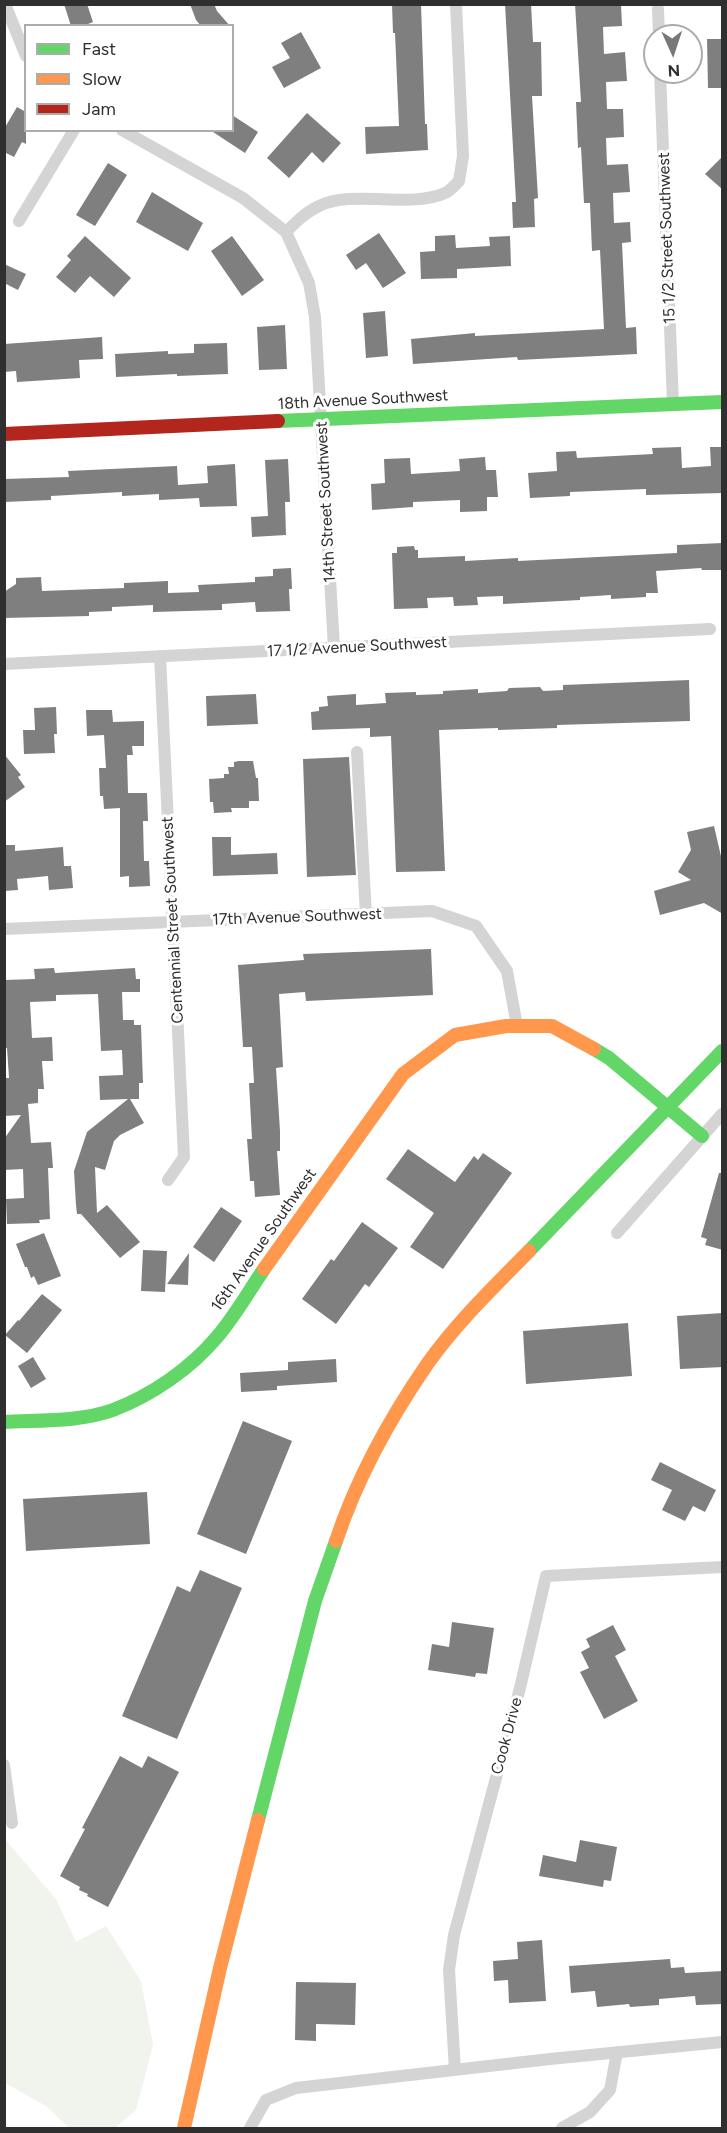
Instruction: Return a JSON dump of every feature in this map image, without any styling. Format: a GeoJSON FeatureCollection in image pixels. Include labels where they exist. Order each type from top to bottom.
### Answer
{"type":"FeatureCollection","features":[{"type":"Feature","properties":{"kind":"street"},"geometry":{"type":"LineString","coordinates":[[5,4],[24,51]]}},
{"type":"Feature","properties":{"kind":"street"},"geometry":{"type":"LineString","coordinates":[[286,232],[303,214],[321,204],[342,200],[426,198],[446,193],[459,181],[463,156],[456,4]]}},
{"type":"Feature","properties":{"kind":"street"},"geometry":{"type":"LineString","coordinates":[[658,9],[659,24]]}},
{"type":"Feature","properties":{"kind":"street","name":"15 1/2 Street Southwest"},"geometry":{"type":"LineString","coordinates":[[660,84],[673,404]]}},
{"type":"Feature","properties":{"kind":"street"},"geometry":{"type":"LineString","coordinates":[[19,221],[73,132]]}},
{"type":"Feature","properties":{"kind":"street","name":"14th Street Southwest"},"geometry":{"type":"LineString","coordinates":[[126,132],[243,198],[286,232],[309,283],[315,317],[322,419],[334,648]]}},
{"type":"Feature","properties":{"kind":"street","name":"18th Avenue Southwest"},"geometry":{"type":"LineString","coordinates":[[4,434],[723,402]]}},
{"type":"Feature","properties":{"kind":"street","name":"17 1/2 Avenue Southwest"},"geometry":{"type":"LineString","coordinates":[[4,664],[710,629]]}},
{"type":"Feature","properties":{"kind":"street","name":"Centennial Street Southwest"},"geometry":{"type":"LineString","coordinates":[[160,656],[184,1157],[168,1180]]}},
{"type":"Feature","properties":{"kind":"street"},"geometry":{"type":"LineString","coordinates":[[357,752],[366,915]]}},
{"type":"Feature","properties":{"kind":"street","name":"17th Avenue Southwest"},"geometry":{"type":"LineString","coordinates":[[4,929],[432,911],[476,926],[507,971],[517,1026]]}},
{"type":"Feature","properties":{"kind":"street","name":"16th Avenue Southwest"},"geometry":{"type":"LineString","coordinates":[[4,1422],[67,1419],[112,1410],[159,1387],[180,1372],[217,1337],[342,1156],[403,1074],[455,1035],[517,1026],[552,1026],[609,1058],[702,1136]]}},
{"type":"Feature","properties":{"kind":"street"},"geometry":{"type":"LineString","coordinates":[[184,2128],[220,1968],[312,1612],[348,1505],[384,1433],[435,1354],[469,1313],[723,1051]]}},
{"type":"Feature","properties":{"kind":"street"},"geometry":{"type":"LineString","coordinates":[[616,1233],[723,1114]]}},
{"type":"Feature","properties":{"kind":"street","name":"Cook Drive"},"geometry":{"type":"LineString","coordinates":[[455,2070],[449,1970],[454,1935],[522,1679],[546,1576],[723,1567]]}},
{"type":"Feature","properties":{"kind":"street"},"geometry":{"type":"LineString","coordinates":[[4,1765],[12,1823]]}},
{"type":"Feature","properties":{"kind":"street"},"geometry":{"type":"LineString","coordinates":[[250,2128],[266,2100],[296,2088],[723,2042]]}},
{"type":"Feature","properties":{"kind":"street"},"geometry":{"type":"LineString","coordinates":[[562,2128],[590,2112],[610,2090],[617,2052]]}},
{"type":"Feature","properties":{"kind":"shaded area"},"geometry":{"type":"Polygon","coordinates":[[[4,1838],[56,1899],[76,1942],[106,1926],[141,1981],[153,2045],[136,2110],[115,2128],[69,2128],[46,2106],[5,2083],[4,1838]]]}},
{"type":"Feature","properties":{"kind":"building"},"geometry":{"type":"Polygon","coordinates":[[[64,4],[87,4],[93,22],[70,24],[64,4]]]}},
{"type":"Feature","properties":{"kind":"building"},"geometry":{"type":"Polygon","coordinates":[[[190,4],[214,4],[228,24],[199,24],[190,4]]]}},
{"type":"Feature","properties":{"kind":"building"},"geometry":{"type":"Polygon","coordinates":[[[392,4],[421,4],[428,150],[366,154],[365,127],[399,126],[392,4]]]}},
{"type":"Feature","properties":{"kind":"building"},"geometry":{"type":"Polygon","coordinates":[[[505,4],[531,4],[533,42],[541,42],[542,96],[532,96],[538,198],[534,199],[535,227],[513,228],[512,202],[516,202],[505,4]]]}},
{"type":"Feature","properties":{"kind":"building"},"geometry":{"type":"Polygon","coordinates":[[[575,4],[621,4],[622,26],[603,27],[604,54],[625,52],[627,81],[606,82],[607,109],[623,109],[624,137],[606,138],[607,165],[628,164],[630,192],[613,193],[614,223],[630,222],[631,242],[622,243],[626,328],[636,327],[637,354],[518,360],[517,357],[413,364],[411,339],[475,333],[475,336],[604,329],[600,250],[592,251],[590,203],[584,203],[581,147],[578,148],[576,102],[581,102],[575,4]]]}},
{"type":"Feature","properties":{"kind":"building"},"geometry":{"type":"Polygon","coordinates":[[[301,32],[321,68],[284,88],[272,67],[290,58],[281,43],[301,32]]]}},
{"type":"Feature","properties":{"kind":"building"},"geometry":{"type":"Polygon","coordinates":[[[707,39],[723,39],[723,88],[708,88],[707,39]]]}},
{"type":"Feature","properties":{"kind":"building"},"geometry":{"type":"Polygon","coordinates":[[[17,107],[24,111],[26,144],[22,142],[14,157],[4,152],[4,129],[17,107]]]}},
{"type":"Feature","properties":{"kind":"building"},"geometry":{"type":"Polygon","coordinates":[[[307,113],[341,143],[323,163],[312,152],[289,178],[267,158],[307,113]]]}},
{"type":"Feature","properties":{"kind":"building"},"geometry":{"type":"Polygon","coordinates":[[[234,116],[258,132],[245,153],[213,132],[234,132],[234,116]]]}},
{"type":"Feature","properties":{"kind":"building"},"geometry":{"type":"Polygon","coordinates":[[[723,156],[723,190],[705,174],[723,156]]]}},
{"type":"Feature","properties":{"kind":"building"},"geometry":{"type":"Polygon","coordinates":[[[108,163],[127,175],[95,226],[76,215],[108,163]]]}},
{"type":"Feature","properties":{"kind":"building"},"geometry":{"type":"Polygon","coordinates":[[[152,192],[203,223],[188,251],[136,222],[152,192]]]}},
{"type":"Feature","properties":{"kind":"building"},"geometry":{"type":"Polygon","coordinates":[[[379,233],[406,273],[383,288],[366,263],[356,270],[346,255],[379,233]]]}},
{"type":"Feature","properties":{"kind":"building"},"geometry":{"type":"Polygon","coordinates":[[[455,235],[456,248],[490,246],[489,237],[510,236],[511,266],[457,269],[457,278],[421,279],[420,252],[435,251],[435,236],[455,235]]]}},
{"type":"Feature","properties":{"kind":"building"},"geometry":{"type":"Polygon","coordinates":[[[85,236],[131,278],[114,297],[90,276],[75,293],[56,277],[71,260],[67,256],[85,236]]]}},
{"type":"Feature","properties":{"kind":"building"},"geometry":{"type":"Polygon","coordinates":[[[232,236],[264,280],[242,296],[211,251],[232,236]]]}},
{"type":"Feature","properties":{"kind":"building"},"geometry":{"type":"Polygon","coordinates":[[[4,264],[26,274],[18,290],[4,283],[4,264]]]}},
{"type":"Feature","properties":{"kind":"building"},"geometry":{"type":"Polygon","coordinates":[[[385,311],[388,356],[366,358],[363,313],[385,311]]]}},
{"type":"Feature","properties":{"kind":"building"},"geometry":{"type":"Polygon","coordinates":[[[285,325],[287,369],[259,370],[257,327],[285,325]]]}},
{"type":"Feature","properties":{"kind":"building"},"geometry":{"type":"Polygon","coordinates":[[[102,337],[103,359],[79,360],[80,378],[17,382],[16,371],[4,372],[4,344],[102,337]]]}},
{"type":"Feature","properties":{"kind":"building"},"geometry":{"type":"Polygon","coordinates":[[[227,343],[228,374],[116,377],[115,354],[168,351],[168,354],[194,353],[194,344],[227,343]]]}},
{"type":"Feature","properties":{"kind":"building"},"geometry":{"type":"Polygon","coordinates":[[[681,447],[682,468],[711,466],[710,447],[723,447],[723,493],[646,495],[646,489],[570,492],[570,496],[530,498],[528,473],[557,471],[556,452],[576,451],[577,458],[653,454],[652,448],[681,447]]]}},
{"type":"Feature","properties":{"kind":"building"},"geometry":{"type":"Polygon","coordinates":[[[485,457],[486,470],[496,470],[498,497],[487,497],[487,511],[460,512],[460,500],[413,502],[413,507],[372,510],[371,484],[385,483],[384,459],[410,458],[411,474],[460,471],[459,459],[485,457]]]}},
{"type":"Feature","properties":{"kind":"building"},"geometry":{"type":"Polygon","coordinates":[[[288,459],[290,502],[285,502],[286,535],[252,537],[251,517],[268,516],[265,460],[288,459]]]}},
{"type":"Feature","properties":{"kind":"building"},"geometry":{"type":"Polygon","coordinates":[[[235,464],[237,506],[200,507],[199,498],[159,500],[159,494],[122,496],[122,492],[51,496],[51,500],[4,502],[4,479],[69,477],[68,471],[177,466],[178,485],[208,483],[207,466],[235,464]]]}},
{"type":"Feature","properties":{"kind":"building"},"geometry":{"type":"Polygon","coordinates":[[[723,543],[723,570],[702,570],[701,568],[656,571],[658,593],[646,593],[646,597],[611,599],[611,595],[580,597],[580,600],[503,604],[503,596],[477,597],[478,605],[454,606],[453,597],[427,598],[428,608],[394,609],[392,553],[397,553],[397,547],[414,546],[415,550],[418,550],[418,558],[465,556],[465,561],[518,558],[518,561],[677,553],[677,545],[723,543]]]}},
{"type":"Feature","properties":{"kind":"building"},"geometry":{"type":"Polygon","coordinates":[[[291,568],[290,611],[256,612],[255,602],[222,604],[222,610],[153,612],[153,605],[112,607],[112,611],[89,612],[89,616],[4,618],[4,592],[16,584],[16,578],[41,577],[42,591],[124,588],[124,583],[168,581],[168,593],[199,592],[198,585],[255,582],[255,577],[273,576],[273,569],[291,568]]]}},
{"type":"Feature","properties":{"kind":"building"},"geometry":{"type":"Polygon","coordinates":[[[689,680],[690,721],[557,725],[557,728],[439,730],[445,871],[396,872],[391,736],[370,737],[370,728],[312,730],[311,712],[319,711],[319,707],[328,706],[327,696],[356,694],[356,705],[386,703],[385,693],[443,694],[443,691],[478,689],[478,693],[507,691],[509,688],[540,687],[543,691],[563,690],[563,685],[689,680]]]}},
{"type":"Feature","properties":{"kind":"building"},"geometry":{"type":"Polygon","coordinates":[[[256,694],[258,724],[207,726],[206,696],[256,694]]]}},
{"type":"Feature","properties":{"kind":"building"},"geometry":{"type":"Polygon","coordinates":[[[56,707],[55,753],[24,754],[23,730],[35,730],[34,708],[56,707]]]}},
{"type":"Feature","properties":{"kind":"building"},"geometry":{"type":"Polygon","coordinates":[[[86,710],[112,710],[113,722],[144,721],[144,746],[132,746],[133,755],[127,755],[128,793],[147,793],[148,821],[143,821],[144,861],[149,861],[150,886],[129,887],[129,876],[120,877],[120,808],[104,809],[103,796],[100,796],[99,768],[106,768],[104,735],[87,736],[86,710]]]}},
{"type":"Feature","properties":{"kind":"building"},"geometry":{"type":"Polygon","coordinates":[[[4,754],[21,775],[18,777],[25,787],[4,802],[4,754]]]}},
{"type":"Feature","properties":{"kind":"building"},"geometry":{"type":"Polygon","coordinates":[[[349,757],[356,875],[307,877],[303,759],[349,757]]]}},
{"type":"Feature","properties":{"kind":"building"},"geometry":{"type":"Polygon","coordinates":[[[253,761],[256,778],[258,778],[259,801],[249,801],[249,808],[231,808],[232,812],[214,813],[213,802],[210,802],[209,779],[224,778],[224,774],[229,774],[228,767],[234,767],[234,762],[253,761]]]}},
{"type":"Feature","properties":{"kind":"building"},"geometry":{"type":"Polygon","coordinates":[[[714,826],[723,865],[723,914],[704,903],[660,915],[654,891],[691,880],[678,872],[691,850],[687,832],[714,826]]]}},
{"type":"Feature","properties":{"kind":"building"},"geometry":{"type":"Polygon","coordinates":[[[212,837],[231,837],[231,855],[277,853],[278,874],[213,876],[212,837]]]}},
{"type":"Feature","properties":{"kind":"building"},"geometry":{"type":"Polygon","coordinates":[[[4,845],[15,845],[15,851],[63,847],[64,866],[71,866],[73,888],[49,890],[48,876],[17,879],[18,890],[4,891],[4,845]]]}},
{"type":"Feature","properties":{"kind":"building"},"geometry":{"type":"Polygon","coordinates":[[[431,949],[433,995],[306,1001],[305,992],[279,994],[283,1067],[276,1068],[280,1131],[280,1151],[277,1151],[280,1195],[255,1197],[254,1181],[250,1181],[247,1139],[252,1139],[249,1083],[254,1083],[252,1047],[243,1047],[238,965],[304,960],[303,954],[431,949]]]}},
{"type":"Feature","properties":{"kind":"building"},"geometry":{"type":"Polygon","coordinates":[[[54,968],[55,973],[135,968],[136,979],[140,979],[140,992],[122,992],[123,1020],[134,1020],[134,1025],[141,1025],[143,1083],[139,1083],[139,1099],[130,1099],[144,1123],[120,1135],[114,1141],[105,1170],[95,1167],[97,1213],[107,1205],[140,1242],[120,1258],[81,1214],[77,1214],[76,1205],[74,1171],[87,1132],[128,1099],[100,1100],[99,1076],[123,1075],[122,1050],[101,1051],[98,994],[56,995],[56,1001],[30,1002],[32,1038],[52,1037],[53,1061],[42,1061],[44,1089],[38,1089],[38,1103],[28,1104],[31,1143],[51,1142],[53,1168],[48,1168],[50,1219],[39,1220],[40,1223],[7,1224],[6,1199],[24,1198],[23,1169],[4,1170],[4,1139],[21,1115],[4,1116],[4,1078],[9,1078],[7,1048],[4,1048],[4,980],[35,979],[34,969],[54,968]]]}},
{"type":"Feature","properties":{"kind":"building"},"geometry":{"type":"Polygon","coordinates":[[[408,1149],[455,1182],[474,1156],[478,1160],[483,1153],[512,1173],[443,1269],[410,1247],[434,1213],[386,1179],[408,1149]]]}},
{"type":"Feature","properties":{"kind":"building"},"geometry":{"type":"Polygon","coordinates":[[[719,1173],[723,1173],[723,1250],[705,1245],[707,1239],[701,1237],[719,1173]]]}},
{"type":"Feature","properties":{"kind":"building"},"geometry":{"type":"Polygon","coordinates":[[[221,1207],[242,1221],[214,1262],[193,1247],[221,1207]]]}},
{"type":"Feature","properties":{"kind":"building"},"geometry":{"type":"Polygon","coordinates":[[[362,1222],[398,1248],[369,1287],[365,1284],[336,1324],[302,1299],[331,1259],[334,1261],[362,1222]]]}},
{"type":"Feature","properties":{"kind":"building"},"geometry":{"type":"Polygon","coordinates":[[[44,1233],[61,1276],[38,1285],[34,1276],[31,1278],[25,1267],[16,1244],[44,1233]]]}},
{"type":"Feature","properties":{"kind":"building"},"geometry":{"type":"Polygon","coordinates":[[[143,1250],[167,1251],[165,1292],[141,1291],[143,1250]]]}},
{"type":"Feature","properties":{"kind":"building"},"geometry":{"type":"Polygon","coordinates":[[[189,1253],[188,1285],[167,1284],[189,1253]]]}},
{"type":"Feature","properties":{"kind":"building"},"geometry":{"type":"Polygon","coordinates":[[[42,1294],[62,1310],[27,1353],[5,1335],[42,1294]]]}},
{"type":"Feature","properties":{"kind":"building"},"geometry":{"type":"Polygon","coordinates":[[[723,1313],[723,1367],[680,1369],[677,1316],[723,1313]]]}},
{"type":"Feature","properties":{"kind":"building"},"geometry":{"type":"Polygon","coordinates":[[[628,1323],[632,1376],[526,1384],[523,1331],[628,1323]]]}},
{"type":"Feature","properties":{"kind":"building"},"geometry":{"type":"Polygon","coordinates":[[[33,1357],[46,1379],[31,1388],[18,1366],[33,1357]]]}},
{"type":"Feature","properties":{"kind":"building"},"geometry":{"type":"Polygon","coordinates":[[[336,1359],[337,1382],[277,1386],[277,1390],[241,1392],[240,1373],[288,1370],[288,1362],[336,1359]]]}},
{"type":"Feature","properties":{"kind":"building"},"geometry":{"type":"Polygon","coordinates":[[[243,1421],[292,1441],[246,1554],[197,1534],[243,1421]]]}},
{"type":"Feature","properties":{"kind":"building"},"geometry":{"type":"Polygon","coordinates":[[[660,1462],[716,1490],[705,1512],[693,1506],[685,1521],[662,1510],[672,1490],[651,1480],[660,1462]]]}},
{"type":"Feature","properties":{"kind":"building"},"geometry":{"type":"Polygon","coordinates":[[[147,1492],[150,1544],[26,1551],[23,1499],[147,1492]]]}},
{"type":"Feature","properties":{"kind":"building"},"geometry":{"type":"Polygon","coordinates":[[[200,1570],[242,1588],[177,1739],[122,1716],[177,1586],[190,1592],[200,1570]]]}},
{"type":"Feature","properties":{"kind":"building"},"geometry":{"type":"Polygon","coordinates":[[[452,1622],[494,1628],[487,1674],[476,1673],[475,1677],[428,1670],[432,1644],[449,1647],[452,1622]]]}},
{"type":"Feature","properties":{"kind":"building"},"geometry":{"type":"Polygon","coordinates":[[[613,1625],[626,1650],[615,1656],[638,1701],[604,1719],[580,1672],[589,1668],[581,1652],[590,1647],[586,1639],[613,1625]]]}},
{"type":"Feature","properties":{"kind":"building"},"geometry":{"type":"Polygon","coordinates":[[[120,1756],[142,1768],[148,1756],[179,1772],[108,1907],[87,1896],[88,1894],[79,1890],[80,1887],[60,1876],[120,1756]]]}},
{"type":"Feature","properties":{"kind":"building"},"geometry":{"type":"Polygon","coordinates":[[[580,1840],[617,1847],[611,1881],[604,1880],[603,1887],[539,1876],[543,1855],[576,1862],[580,1840]]]}},
{"type":"Feature","properties":{"kind":"building"},"geometry":{"type":"Polygon","coordinates":[[[542,1940],[546,2001],[509,2003],[508,1980],[494,1981],[493,1961],[518,1959],[517,1942],[542,1940]]]}},
{"type":"Feature","properties":{"kind":"building"},"geometry":{"type":"Polygon","coordinates":[[[670,1959],[671,1968],[684,1967],[685,1973],[723,1971],[723,2004],[696,2005],[695,1996],[659,1999],[659,2005],[630,2007],[629,2004],[597,2007],[595,1991],[571,1993],[569,1966],[670,1959]]]}},
{"type":"Feature","properties":{"kind":"building"},"geometry":{"type":"Polygon","coordinates":[[[296,1982],[356,1983],[355,2025],[316,2024],[316,2041],[295,2040],[296,1982]]]}},
{"type":"Feature","properties":{"kind":"traffic: fast"},"geometry":{"type":"LineString","coordinates":[[278,421],[722,402]]}},
{"type":"Feature","properties":{"kind":"traffic: fast"},"geometry":{"type":"LineString","coordinates":[[594,1049],[609,1058],[702,1136]]}},
{"type":"Feature","properties":{"kind":"traffic: fast"},"geometry":{"type":"LineString","coordinates":[[529,1251],[722,1051]]}},
{"type":"Feature","properties":{"kind":"traffic: fast"},"geometry":{"type":"LineString","coordinates":[[4,1422],[87,1417],[128,1404],[156,1389],[195,1360],[217,1337],[264,1269]]}},
{"type":"Feature","properties":{"kind":"traffic: fast"},"geometry":{"type":"LineString","coordinates":[[258,1820],[315,1601],[336,1541]]}},
{"type":"Feature","properties":{"kind":"traffic: slow"},"geometry":{"type":"LineString","coordinates":[[264,1269],[403,1074],[455,1035],[506,1026],[552,1026],[594,1049]]}},
{"type":"Feature","properties":{"kind":"traffic: slow"},"geometry":{"type":"LineString","coordinates":[[336,1541],[364,1471],[414,1384],[451,1333],[529,1251]]}},
{"type":"Feature","properties":{"kind":"traffic: slow"},"geometry":{"type":"LineString","coordinates":[[184,2128],[220,1968],[258,1820]]}},
{"type":"Feature","properties":{"kind":"traffic: jam"},"geometry":{"type":"LineString","coordinates":[[4,434],[278,421]]}}]}
